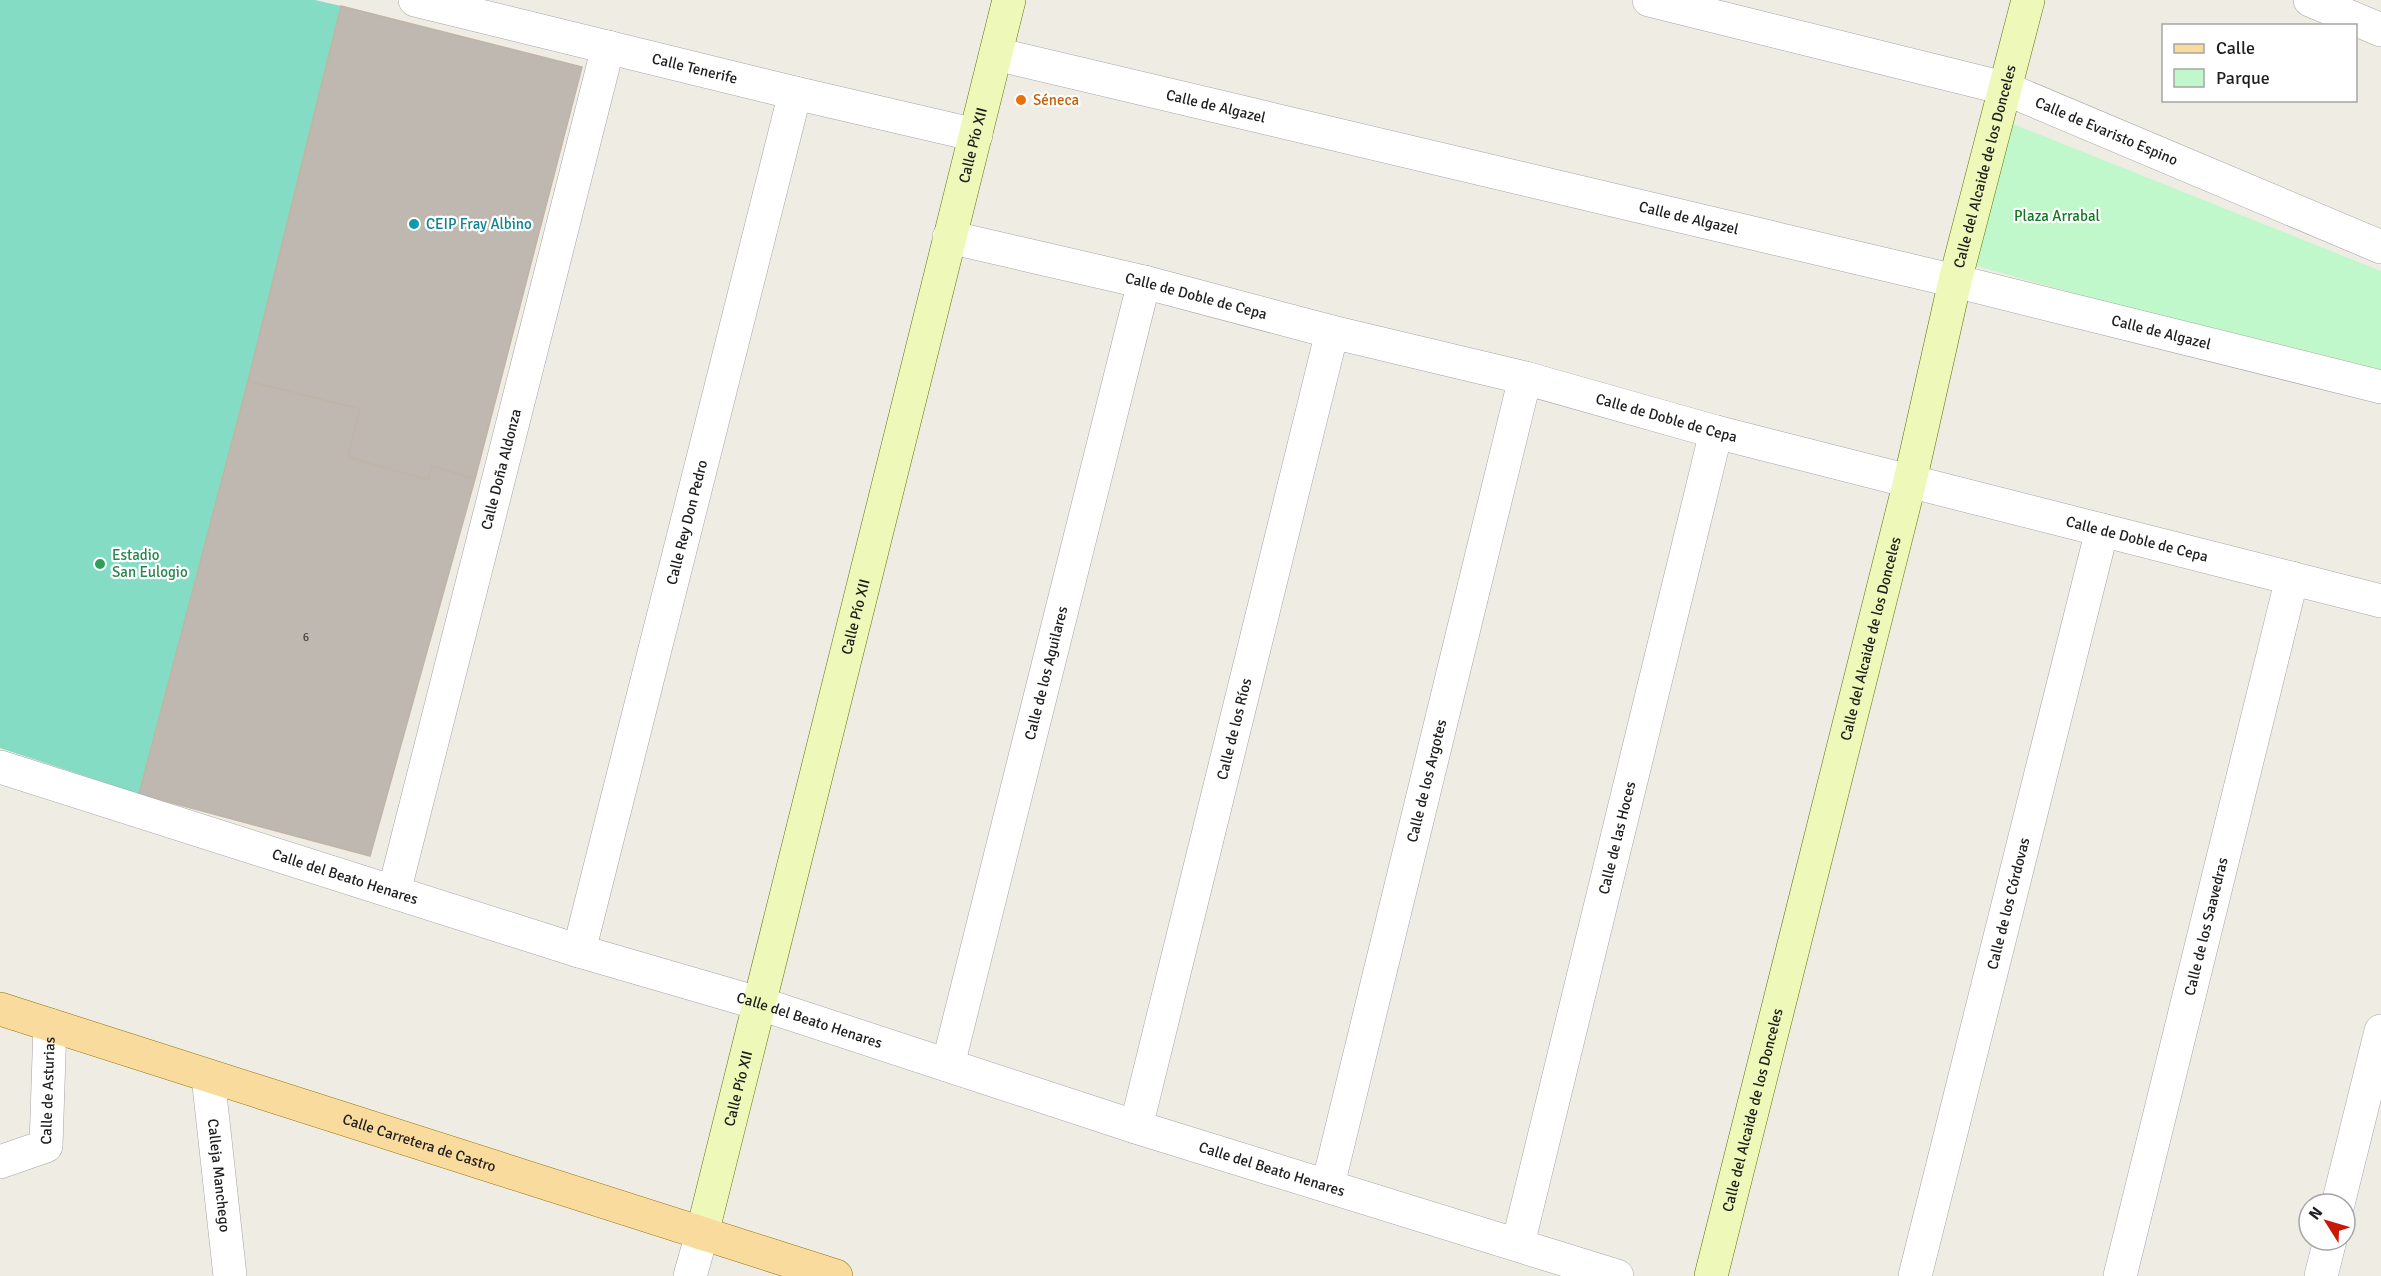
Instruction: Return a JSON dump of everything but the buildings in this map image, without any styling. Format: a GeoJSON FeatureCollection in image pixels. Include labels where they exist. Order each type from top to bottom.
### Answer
{"type":"FeatureCollection","features":[{"type":"Feature","properties":{"kind":"main road","name":"Calle Carretera de Castro"},"geometry":{"type":"LineString","coordinates":[[0,1009],[836,1276]]}},
{"type":"Feature","properties":{"kind":"street","name":"Calle Tenerife"},"geometry":{"type":"LineString","coordinates":[[415,0],[976,135]]}},
{"type":"Feature","properties":{"kind":"street","name":"Calle Pío XII"},"geometry":{"type":"LineString","coordinates":[[702,1234],[1009,0]]}},
{"type":"Feature","properties":{"kind":"street","name":"Calle de Evaristo Espino"},"geometry":{"type":"LineString","coordinates":[[1649,0],[2004,88],[2381,247]]}},
{"type":"Feature","properties":{"kind":"street","name":"Calle del Alcaide de los Donceles"},"geometry":{"type":"LineString","coordinates":[[1711,1276],[1910,481],[1955,281],[2028,0]]}},
{"type":"Feature","properties":{"kind":"street"},"geometry":{"type":"LineString","coordinates":[[2310,0],[2381,30]]}},
{"type":"Feature","properties":{"kind":"street","name":"Calle Doña Aldonza"},"geometry":{"type":"LineString","coordinates":[[394,892],[608,47]]}},
{"type":"Feature","properties":{"kind":"street","name":"Calle de Algazel"},"geometry":{"type":"LineString","coordinates":[[996,54],[1955,281],[2381,387]]}},
{"type":"Feature","properties":{"kind":"street","name":"Calle Rey Don Pedro"},"geometry":{"type":"LineString","coordinates":[[579,951],[795,93]]}},
{"type":"Feature","properties":{"kind":"street","name":"Calle de Doble de Cepa"},"geometry":{"type":"LineString","coordinates":[[949,237],[1144,282],[1332,332],[1525,378],[1716,432],[2381,601]]}},
{"type":"Feature","properties":{"kind":"street","name":"Calle de los Aguilares"},"geometry":{"type":"LineString","coordinates":[[948,1065],[1144,282]]}},
{"type":"Feature","properties":{"kind":"street","name":"Calle de los Ríos"},"geometry":{"type":"LineString","coordinates":[[1136,1127],[1332,332]]}},
{"type":"Feature","properties":{"kind":"street","name":"Calle de los Argotes"},"geometry":{"type":"LineString","coordinates":[[1328,1185],[1525,378]]}},
{"type":"Feature","properties":{"kind":"street","name":"Calle de las Hoces"},"geometry":{"type":"LineString","coordinates":[[1518,1244],[1716,432]]}},
{"type":"Feature","properties":{"kind":"street","name":"Calle de los Córdovas"},"geometry":{"type":"LineString","coordinates":[[1915,1276],[2102,530]]}},
{"type":"Feature","properties":{"kind":"street","name":"Calle de los Saavedras"},"geometry":{"type":"LineString","coordinates":[[2120,1276],[2292,578]]}},
{"type":"Feature","properties":{"kind":"street","name":"Calle del Beato Henares"},"geometry":{"type":"LineString","coordinates":[[0,767],[579,951],[758,1003],[1136,1127],[1617,1276]]}},
{"type":"Feature","properties":{"kind":"street","name":"Calle de Asturias"},"geometry":{"type":"LineString","coordinates":[[0,1162],[46,1146],[50,1025]]}},
{"type":"Feature","properties":{"kind":"street"},"geometry":{"type":"LineString","coordinates":[[2341,1192],[2381,1031]]}},
{"type":"Feature","properties":{"kind":"street","name":"Calleja Manchego"},"geometry":{"type":"LineString","coordinates":[[208,1076],[230,1276]]}},
{"type":"Feature","properties":{"kind":"street"},"geometry":{"type":"LineString","coordinates":[[690,1276],[702,1234]]}},
{"type":"Feature","properties":{"kind":"street"},"geometry":{"type":"LineString","coordinates":[[2321,1276],[2327,1252]]}},
{"type":"Feature","properties":{"kind":"green space","name":"Estadio San Eulogio"},"geometry":{"type":"Polygon","coordinates":[[[0,0],[315,0],[341,6],[248,381],[139,794],[0,748],[0,0]]]}},
{"type":"Feature","properties":{"kind":"green space","name":"Plaza Arrabal"},"geometry":{"type":"Polygon","coordinates":[[[2008,122],[2381,271],[2381,379],[1973,265],[2008,122]]]}},
{"type":"Feature","properties":{"kind":"place","name":"Séneca"},"geometry":{"type":"Point","coordinates":[1021,100]}},
{"type":"Feature","properties":{"kind":"place","name":"CEIP Fray Albino"},"geometry":{"type":"Point","coordinates":[414,224]}},
{"type":"Feature","properties":{"kind":"place","name":"Estadio San Eulogio"},"geometry":{"type":"Point","coordinates":[100,564]}}]}
